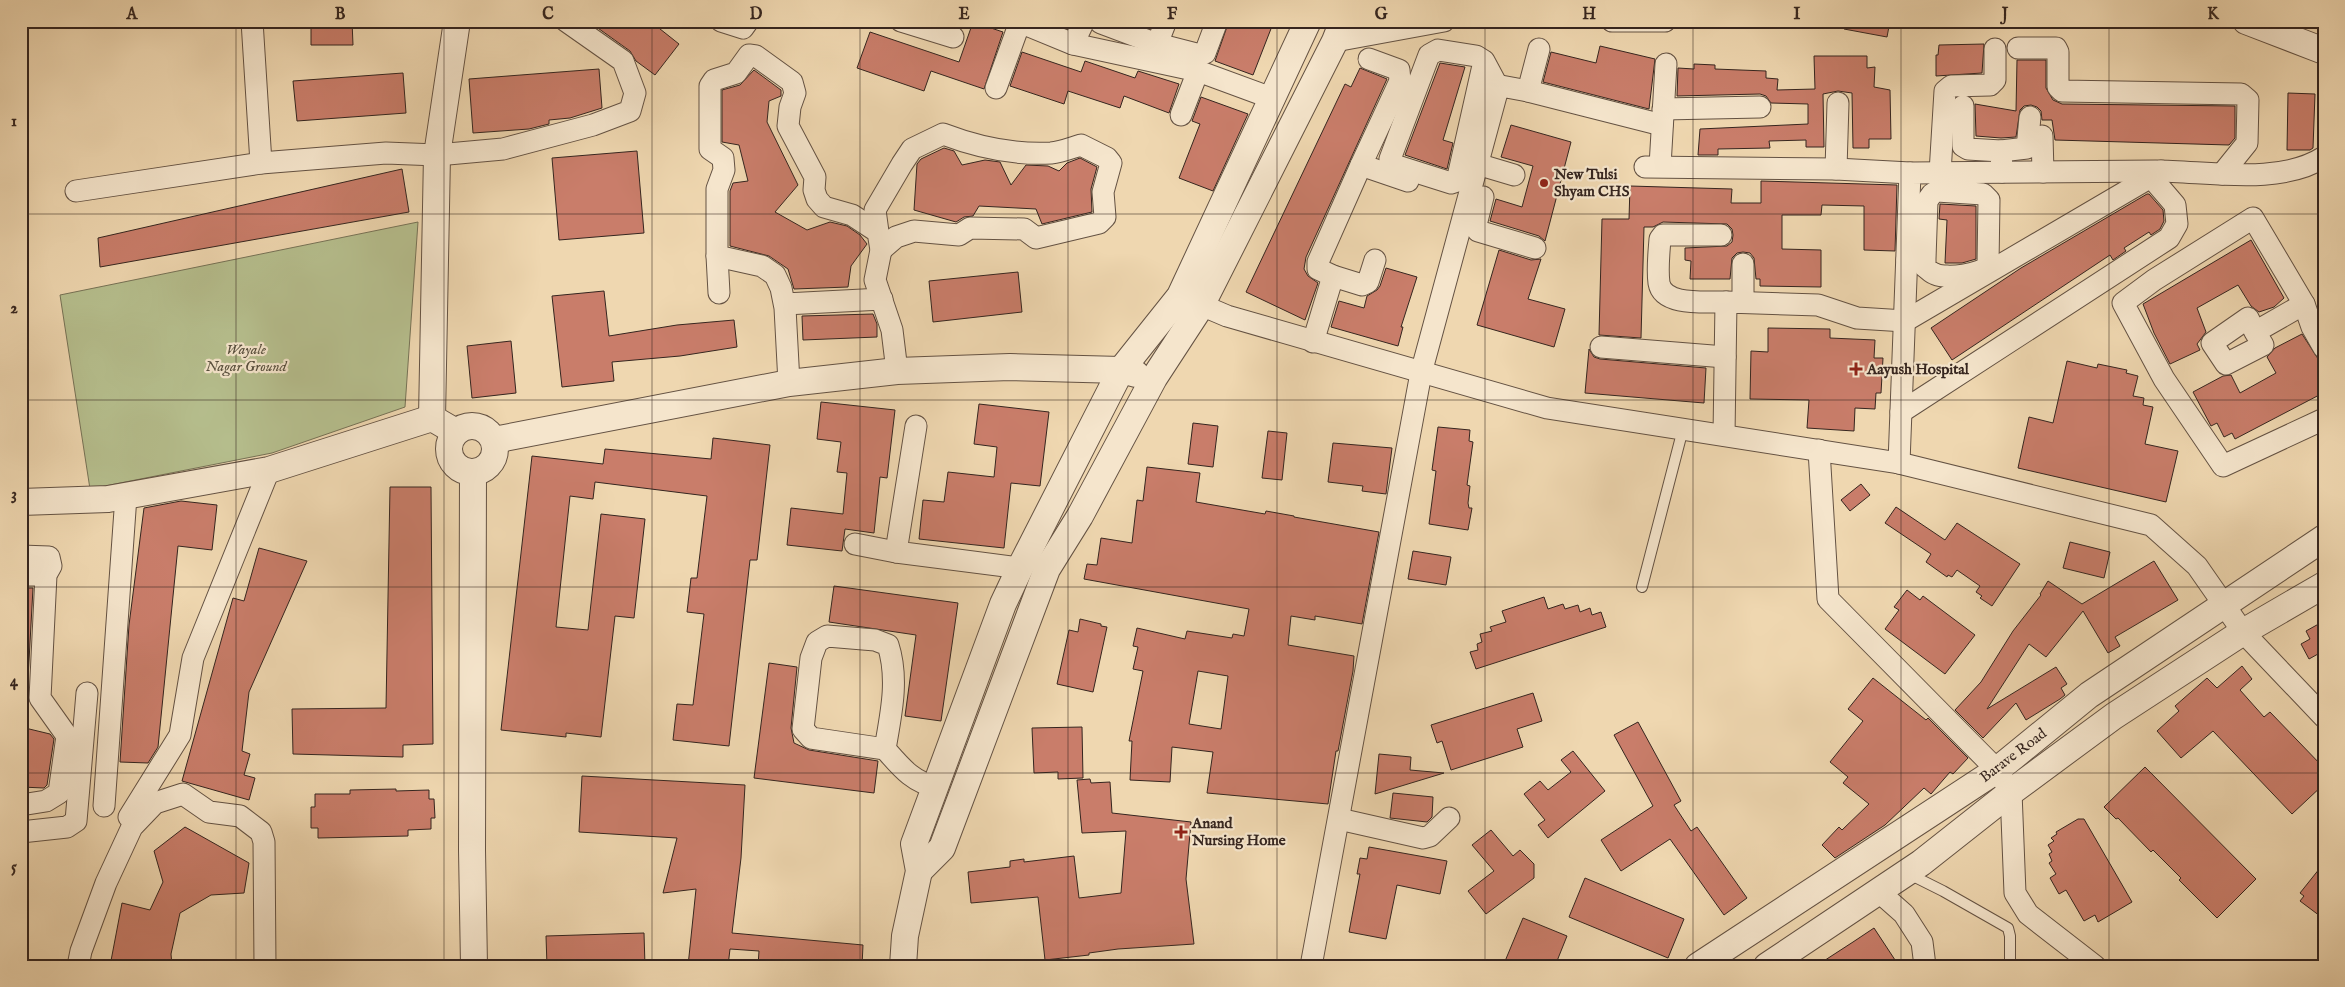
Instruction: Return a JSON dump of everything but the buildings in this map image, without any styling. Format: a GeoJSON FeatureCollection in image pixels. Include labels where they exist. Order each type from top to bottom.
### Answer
{"type":"FeatureCollection","features":[{"type":"Feature","properties":{"kind":"street"},"geometry":{"type":"LineString","coordinates":[[252,21],[261,163]]}},
{"type":"Feature","properties":{"kind":"street"},"geometry":{"type":"LineString","coordinates":[[432,418],[437,155],[457,21]]}},
{"type":"Feature","properties":{"kind":"street"},"geometry":{"type":"LineString","coordinates":[[76,192],[261,163],[386,153],[437,155],[503,148],[593,125],[630,111],[634,93],[623,61],[566,21]]}},
{"type":"Feature","properties":{"kind":"street"},"geometry":{"type":"LineString","coordinates":[[721,21],[743,28],[748,21]]}},
{"type":"Feature","properties":{"kind":"street"},"geometry":{"type":"LineString","coordinates":[[901,21],[953,36]]}},
{"type":"Feature","properties":{"kind":"street"},"geometry":{"type":"LineString","coordinates":[[1051,21],[1079,33]]}},
{"type":"Feature","properties":{"kind":"street"},"geometry":{"type":"LineString","coordinates":[[1101,21],[1101,23],[1157,44],[1198,71],[1274,99]]}},
{"type":"Feature","properties":{"kind":"street"},"geometry":{"type":"LineString","coordinates":[[1157,44],[1166,21]]}},
{"type":"Feature","properties":{"kind":"street"},"geometry":{"type":"LineString","coordinates":[[996,88],[1019,22],[1079,33],[1179,59],[1205,53],[1217,21]]}},
{"type":"Feature","properties":{"kind":"street"},"geometry":{"type":"LineString","coordinates":[[919,871],[942,848],[1047,569],[1080,516],[1154,378],[1190,301],[1308,21]]}},
{"type":"Feature","properties":{"kind":"street"},"geometry":{"type":"LineString","coordinates":[[903,966],[905,936],[919,871],[914,844],[937,787],[1003,604],[1121,370],[1190,301],[1339,31],[1444,21]]}},
{"type":"Feature","properties":{"kind":"street"},"geometry":{"type":"LineString","coordinates":[[1612,21],[1666,21]]}},
{"type":"Feature","properties":{"kind":"street"},"geometry":{"type":"LineString","coordinates":[[2246,21],[2324,51]]}},
{"type":"Feature","properties":{"kind":"street"},"geometry":{"type":"LineString","coordinates":[[2018,48],[2056,48],[2058,52],[2058,87],[2062,91],[2240,94],[2248,100],[2247,143],[2222,174]]}},
{"type":"Feature","properties":{"kind":"street"},"geometry":{"type":"LineString","coordinates":[[1528,91],[1539,49]]}},
{"type":"Feature","properties":{"kind":"street"},"geometry":{"type":"LineString","coordinates":[[1940,173],[1945,91],[1951,86],[1990,85],[1995,80],[1995,49]]}},
{"type":"Feature","properties":{"kind":"street"},"geometry":{"type":"LineString","coordinates":[[1484,61],[1458,181],[1451,183],[1394,165],[1390,159],[1429,55],[1438,50],[1476,56],[1484,61],[1499,89]]}},
{"type":"Feature","properties":{"kind":"street"},"geometry":{"type":"LineString","coordinates":[[719,293],[717,189],[724,170],[723,158],[710,149],[710,86],[714,80],[736,73],[748,55],[756,56],[792,82],[795,93],[790,107],[788,126],[815,177],[814,190],[816,199],[824,207],[852,215],[879,241]]}},
{"type":"Feature","properties":{"kind":"street"},"geometry":{"type":"LineString","coordinates":[[1369,59],[1399,70],[1400,81],[1318,262],[1318,269],[1362,285],[1368,282],[1375,260]]}},
{"type":"Feature","properties":{"kind":"street"},"geometry":{"type":"LineString","coordinates":[[1666,64],[1662,117],[1652,166],[1836,169],[1910,173],[2222,174],[2290,170],[2324,157]]}},
{"type":"Feature","properties":{"kind":"street"},"geometry":{"type":"LineString","coordinates":[[1181,115],[1198,71]]}},
{"type":"Feature","properties":{"kind":"street"},"geometry":{"type":"LineString","coordinates":[[1535,248],[1478,231],[1476,225],[1483,166],[1496,92],[1501,86],[1598,100],[1662,117],[1760,107]]}},
{"type":"Feature","properties":{"kind":"street"},"geometry":{"type":"LineString","coordinates":[[1836,169],[1838,103]]}},
{"type":"Feature","properties":{"kind":"street"},"geometry":{"type":"LineString","coordinates":[[1963,106],[1963,146],[1968,149],[2001,151],[2028,148],[2030,117]]}},
{"type":"Feature","properties":{"kind":"street"},"geometry":{"type":"LineString","coordinates":[[1311,966],[1421,373],[1467,202],[1503,118]]}},
{"type":"Feature","properties":{"kind":"street"},"geometry":{"type":"LineString","coordinates":[[879,241],[914,231],[959,235],[970,228],[1024,229],[1036,238],[1099,223],[1105,218],[1103,192],[1111,163],[1108,158],[1081,146],[1052,153],[1018,151],[966,143],[943,134],[912,148],[875,210],[879,241],[875,280],[892,330],[897,371]]}},
{"type":"Feature","properties":{"kind":"street"},"geometry":{"type":"LineString","coordinates":[[2042,136],[2043,172]]}},
{"type":"Feature","properties":{"kind":"street"},"geometry":{"type":"LineString","coordinates":[[2001,151],[2002,172]]}},
{"type":"Feature","properties":{"kind":"street"},"geometry":{"type":"LineString","coordinates":[[1361,164],[1467,202]]}},
{"type":"Feature","properties":{"kind":"street"},"geometry":{"type":"LineString","coordinates":[[1483,166],[1514,174]]}},
{"type":"Feature","properties":{"kind":"street"},"geometry":{"type":"LineString","coordinates":[[1899,463],[1904,321],[1916,259],[1927,201],[1932,194],[1937,191],[1983,194],[1989,200],[1988,265],[1976,273],[1950,276],[1934,274],[1916,259],[1910,173]]}},
{"type":"Feature","properties":{"kind":"street"},"geometry":{"type":"LineString","coordinates":[[1721,235],[1663,235],[1660,239],[1659,284],[1666,295],[1677,300],[1818,304],[1857,318],[1904,321],[2156,174]]}},
{"type":"Feature","properties":{"kind":"street"},"geometry":{"type":"LineString","coordinates":[[1901,412],[2169,238],[2177,224],[2175,205],[2156,174]]}},
{"type":"Feature","properties":{"kind":"street"},"geometry":{"type":"LineString","coordinates":[[2324,348],[2312,327],[2304,304],[2253,218],[2154,280],[2123,303],[2164,379],[2223,466],[2324,418]]}},
{"type":"Feature","properties":{"kind":"street"},"geometry":{"type":"LineString","coordinates":[[717,256],[762,266],[775,275],[785,304],[789,383]]}},
{"type":"Feature","properties":{"kind":"street"},"geometry":{"type":"LineString","coordinates":[[1724,435],[1725,356],[1734,302],[1743,264]]}},
{"type":"Feature","properties":{"kind":"street"},"geometry":{"type":"LineString","coordinates":[[1313,342],[1333,276]]}},
{"type":"Feature","properties":{"kind":"street"},"geometry":{"type":"LineString","coordinates":[[785,304],[882,299]]}},
{"type":"Feature","properties":{"kind":"street"},"geometry":{"type":"LineString","coordinates":[[1190,301],[1227,316],[1313,342],[1547,408],[1899,463],[2151,525],[2197,566],[2243,632],[2324,717]]}},
{"type":"Feature","properties":{"kind":"street"},"geometry":{"type":"LineString","coordinates":[[2256,332],[2304,304]]}},
{"type":"Feature","properties":{"kind":"street"},"geometry":{"type":"LineString","coordinates":[[1601,346],[1725,356]]}},
{"type":"Feature","properties":{"kind":"street"},"geometry":{"type":"LineString","coordinates":[[494,440],[789,383],[897,371],[1010,367],[1121,370],[1154,378]]}},
{"type":"Feature","properties":{"kind":"street"},"geometry":{"type":"LineString","coordinates":[[21,502],[108,499],[269,470],[432,418],[456,432]]}},
{"type":"Feature","properties":{"kind":"street"},"geometry":{"type":"LineString","coordinates":[[478,426],[485,428],[494,440],[496,447],[492,462],[480,470],[472,472],[458,467],[449,454],[451,438],[456,432],[462,427],[478,426]]}},
{"type":"Feature","properties":{"kind":"street"},"geometry":{"type":"LineString","coordinates":[[896,552],[916,426]]}},
{"type":"Feature","properties":{"kind":"street"},"geometry":{"type":"LineString","coordinates":[[1819,450],[1828,599],[1997,770],[2010,792],[2014,893],[2028,914],[2095,966]]}},
{"type":"Feature","properties":{"kind":"street"},"geometry":{"type":"LineString","coordinates":[[108,850],[180,735],[193,658],[269,470]]}},
{"type":"Feature","properties":{"kind":"street"},"geometry":{"type":"LineString","coordinates":[[472,472],[472,850],[474,966]]}},
{"type":"Feature","properties":{"kind":"street"},"geometry":{"type":"LineString","coordinates":[[104,806],[126,496]]}},
{"type":"Feature","properties":{"kind":"street","name":"Barave Road"},"geometry":{"type":"LineString","coordinates":[[1698,966],[1997,770],[2089,695],[2324,538]]}},
{"type":"Feature","properties":{"kind":"street"},"geometry":{"type":"LineString","coordinates":[[855,544],[896,552],[1020,568]]}},
{"type":"Feature","properties":{"kind":"street"},"geometry":{"type":"LineString","coordinates":[[21,556],[49,557],[51,566],[46,575],[40,698],[67,736],[59,792],[46,801],[21,805]]}},
{"type":"Feature","properties":{"kind":"street"},"geometry":{"type":"LineString","coordinates":[[21,575],[46,575]]}},
{"type":"Feature","properties":{"kind":"street","name":"Barave Road"},"geometry":{"type":"LineString","coordinates":[[1767,966],[1906,873],[2010,792],[2114,716],[2243,632],[2324,585]]}},
{"type":"Feature","properties":{"kind":"street"},"geometry":{"type":"LineString","coordinates":[[885,749],[893,700],[893,662],[888,645],[875,640],[828,636],[817,642],[810,658],[803,729],[811,738],[885,749],[901,768],[922,784],[937,787]]}},
{"type":"Feature","properties":{"kind":"street"},"geometry":{"type":"LineString","coordinates":[[21,832],[67,827],[76,821],[87,693]]}},
{"type":"Feature","properties":{"kind":"street"},"geometry":{"type":"LineString","coordinates":[[78,966],[81,951],[106,883],[132,827],[155,803],[183,794],[209,812],[240,816],[261,832],[264,842],[265,966]]}},
{"type":"Feature","properties":{"kind":"street"},"geometry":{"type":"LineString","coordinates":[[1339,819],[1423,838],[1430,836],[1449,818]]}},
{"type":"Feature","properties":{"kind":"street"},"geometry":{"type":"LineString","coordinates":[[1878,891],[1904,914],[1922,942],[1924,966]]}},
{"type":"Feature","properties":{"kind":"lane"},"geometry":{"type":"LineString","coordinates":[[1642,587],[1683,429]]}},
{"type":"Feature","properties":{"kind":"lane"},"geometry":{"type":"LineString","coordinates":[[1906,873],[1943,891],[2008,928],[2010,936],[2010,966]]}},
{"type":"Feature","properties":{"kind":"green space","name":"Wayale Nagar Ground"},"geometry":{"type":"Polygon","coordinates":[[[418,222],[405,407],[272,453],[90,489],[60,295],[418,222]]]}},
{"type":"Feature","properties":{"kind":"place","name":"New Tulsi Shyam CHS"},"geometry":{"type":"Point","coordinates":[1544,183]}},
{"type":"Feature","properties":{"kind":"place","name":"Aayush Hospital"},"geometry":{"type":"Point","coordinates":[1856,369]}},
{"type":"Feature","properties":{"kind":"place","name":"Anand Nursing Home"},"geometry":{"type":"Point","coordinates":[1181,832]}}]}
